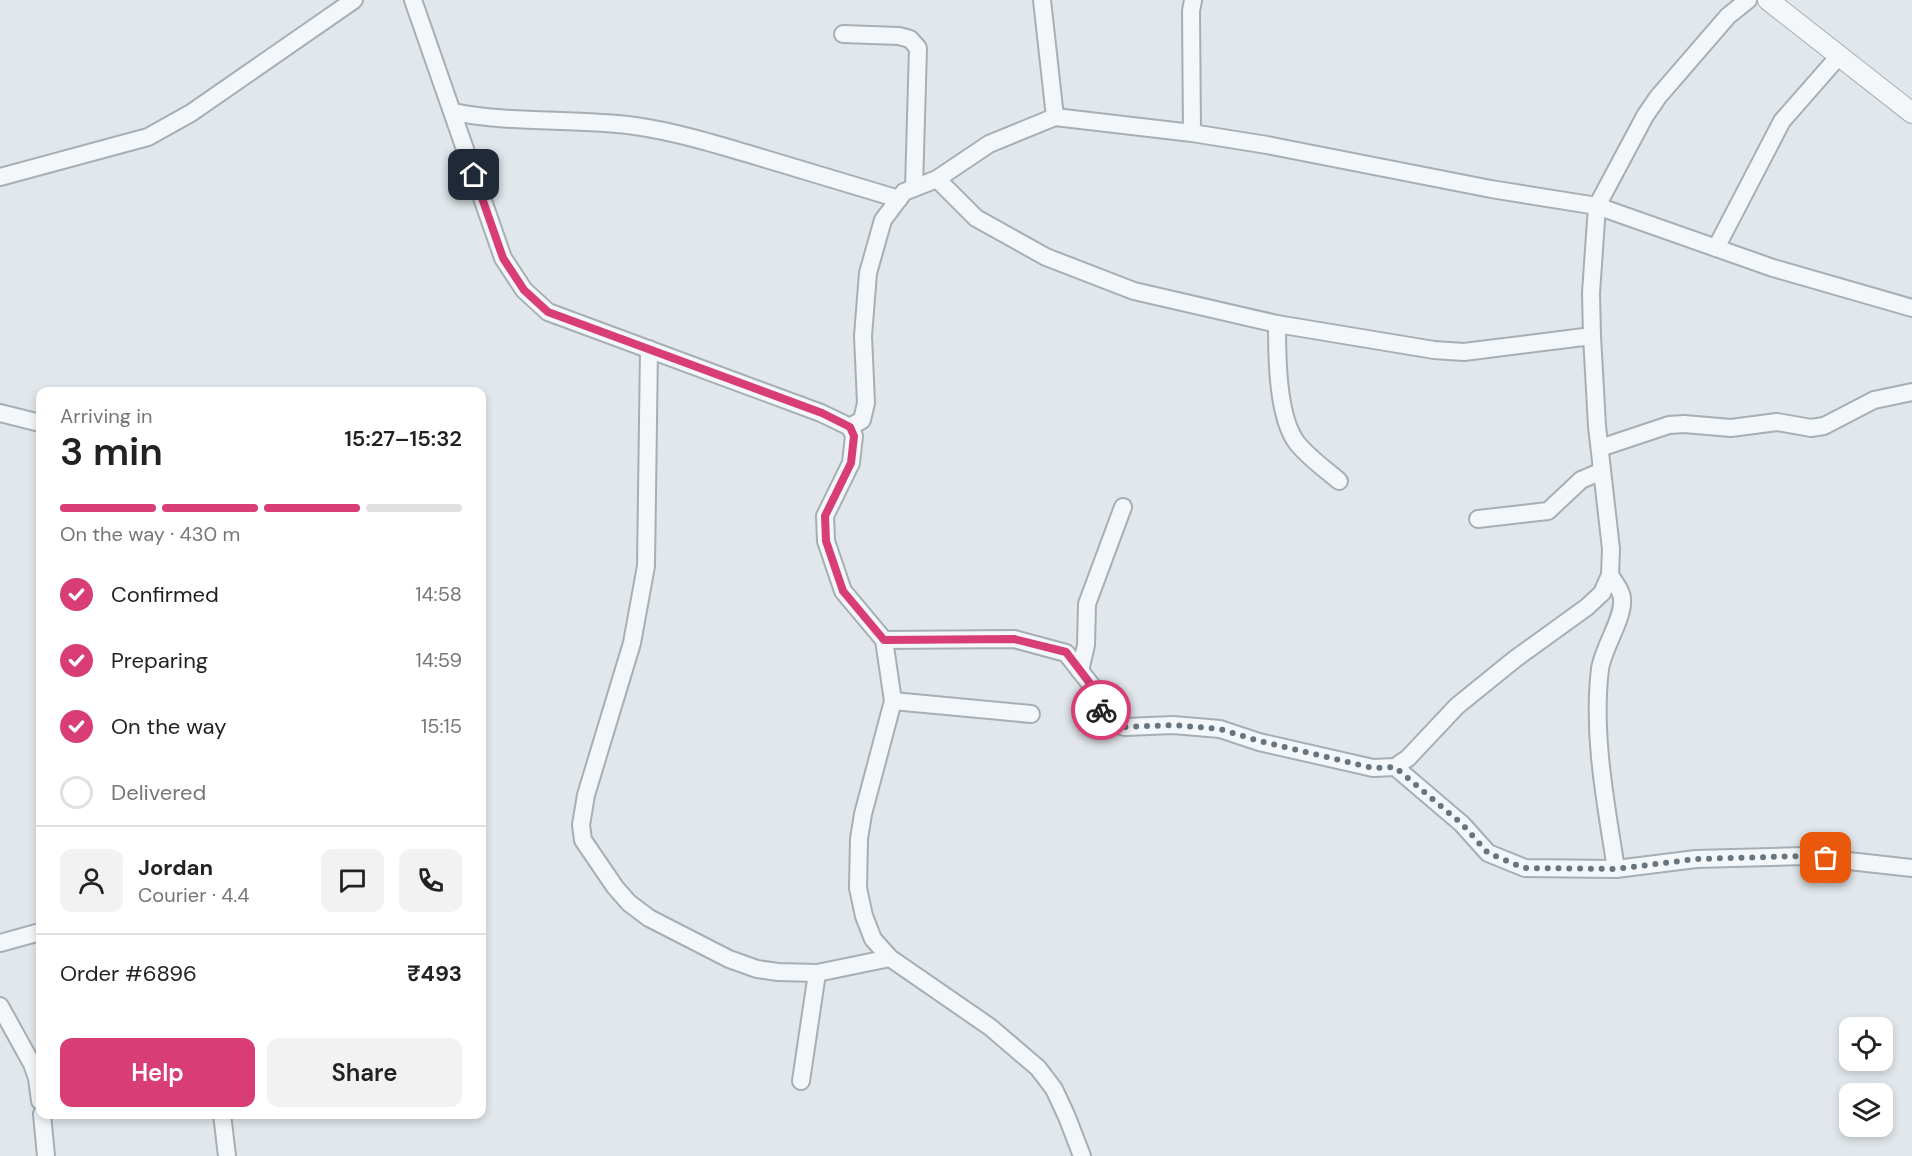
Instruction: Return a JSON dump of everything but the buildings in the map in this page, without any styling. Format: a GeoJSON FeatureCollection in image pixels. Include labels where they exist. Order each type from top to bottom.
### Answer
{"type":"FeatureCollection","features":[{"type":"Feature","properties":{"kind":"street"},"geometry":{"type":"LineString","coordinates":[[0,177],[148,137],[191,113],[354,0]]}},
{"type":"Feature","properties":{"kind":"street"},"geometry":{"type":"LineString","coordinates":[[413,0],[503,258],[524,290],[548,312],[822,413],[850,427],[854,436],[851,463],[825,516],[826,541],[843,591],[884,640],[893,701],[863,814],[859,839],[858,888],[864,915],[873,939],[890,958],[990,1027],[1038,1068],[1054,1089],[1082,1156]]}},
{"type":"Feature","properties":{"kind":"street"},"geometry":{"type":"LineString","coordinates":[[1042,0],[1055,117]]}},
{"type":"Feature","properties":{"kind":"street"},"geometry":{"type":"LineString","coordinates":[[1192,133],[1191,11],[1194,0]]}},
{"type":"Feature","properties":{"kind":"street"},"geometry":{"type":"LineString","coordinates":[[884,640],[1014,639],[1066,652],[1092,686],[1106,721],[1125,727],[1173,725],[1220,729],[1259,741],[1373,768],[1395,767],[1408,758],[1457,706],[1515,659],[1587,607],[1602,593],[1610,575],[1611,549],[1602,471],[1592,336],[1591,292],[1597,206],[1658,97],[1728,16],[1748,0]]}},
{"type":"Feature","properties":{"kind":"street"},"geometry":{"type":"LineString","coordinates":[[1768,0],[1912,113]]}},
{"type":"Feature","properties":{"kind":"street"},"geometry":{"type":"LineString","coordinates":[[843,34],[899,36],[910,39],[918,48],[914,188]]}},
{"type":"Feature","properties":{"kind":"street"},"geometry":{"type":"LineString","coordinates":[[1716,248],[1782,121],[1839,56]]}},
{"type":"Feature","properties":{"kind":"street"},"geometry":{"type":"LineString","coordinates":[[453,112],[512,121],[559,120],[634,126],[698,139],[899,199]]}},
{"type":"Feature","properties":{"kind":"street"},"geometry":{"type":"LineString","coordinates":[[850,427],[862,420],[866,403],[863,336],[868,273],[883,220],[904,192],[937,179],[989,144],[1055,117],[1192,133],[1267,145],[1491,189],[1597,206],[1773,268],[1912,308]]}},
{"type":"Feature","properties":{"kind":"street"},"geometry":{"type":"LineString","coordinates":[[937,179],[976,218],[1046,257],[1134,291],[1277,324],[1434,350],[1464,352],[1592,336]]}},
{"type":"Feature","properties":{"kind":"street"},"geometry":{"type":"LineString","coordinates":[[1277,324],[1277,364],[1286,421],[1296,441],[1339,481]]}},
{"type":"Feature","properties":{"kind":"street"},"geometry":{"type":"LineString","coordinates":[[649,349],[646,566],[632,643],[585,795],[581,825],[583,840],[629,903],[649,918],[729,959],[757,969],[817,973],[890,958]]}},
{"type":"Feature","properties":{"kind":"street"},"geometry":{"type":"LineString","coordinates":[[1600,448],[1669,425],[1731,428],[1777,422],[1811,428],[1824,426],[1874,400],[1912,392]]}},
{"type":"Feature","properties":{"kind":"street"},"geometry":{"type":"LineString","coordinates":[[0,413],[36,422]]}},
{"type":"Feature","properties":{"kind":"street"},"geometry":{"type":"LineString","coordinates":[[1478,519],[1548,511],[1581,480],[1602,471]]}},
{"type":"Feature","properties":{"kind":"street"},"geometry":{"type":"LineString","coordinates":[[1080,671],[1086,645],[1087,604],[1123,507]]}},
{"type":"Feature","properties":{"kind":"street"},"geometry":{"type":"LineString","coordinates":[[1610,575],[1623,600],[1603,654],[1598,691],[1601,766],[1616,869]]}},
{"type":"Feature","properties":{"kind":"street"},"geometry":{"type":"LineString","coordinates":[[893,701],[1031,714]]}},
{"type":"Feature","properties":{"kind":"street"},"geometry":{"type":"LineString","coordinates":[[1395,767],[1462,824],[1488,853],[1510,864],[1540,870],[1616,869],[1696,859],[1804,856],[1912,868]]}},
{"type":"Feature","properties":{"kind":"street"},"geometry":{"type":"LineString","coordinates":[[0,943],[36,933]]}},
{"type":"Feature","properties":{"kind":"street"},"geometry":{"type":"LineString","coordinates":[[801,1081],[817,973]]}},
{"type":"Feature","properties":{"kind":"street"},"geometry":{"type":"LineString","coordinates":[[0,1006],[36,1075]]}},
{"type":"Feature","properties":{"kind":"street"},"geometry":{"type":"LineString","coordinates":[[42,1119],[46,1156]]}},
{"type":"Feature","properties":{"kind":"street"},"geometry":{"type":"LineString","coordinates":[[223,1119],[227,1156]]}},
{"type":"Feature","properties":{"kind":"way so far"},"geometry":{"type":"LineString","coordinates":[[1101,710],[1106,721],[1125,727],[1173,725],[1220,729],[1259,741],[1373,768],[1395,767],[1462,824],[1488,853],[1524,868],[1540,870],[1616,869],[1696,859],[1804,856],[1826,858]]}},
{"type":"Feature","properties":{"kind":"route"},"geometry":{"type":"LineString","coordinates":[[474,175],[503,258],[524,290],[548,312],[822,413],[850,427],[854,436],[851,463],[825,516],[826,541],[843,591],[884,640],[1014,639],[1066,652],[1092,686],[1101,710]]}}]}
